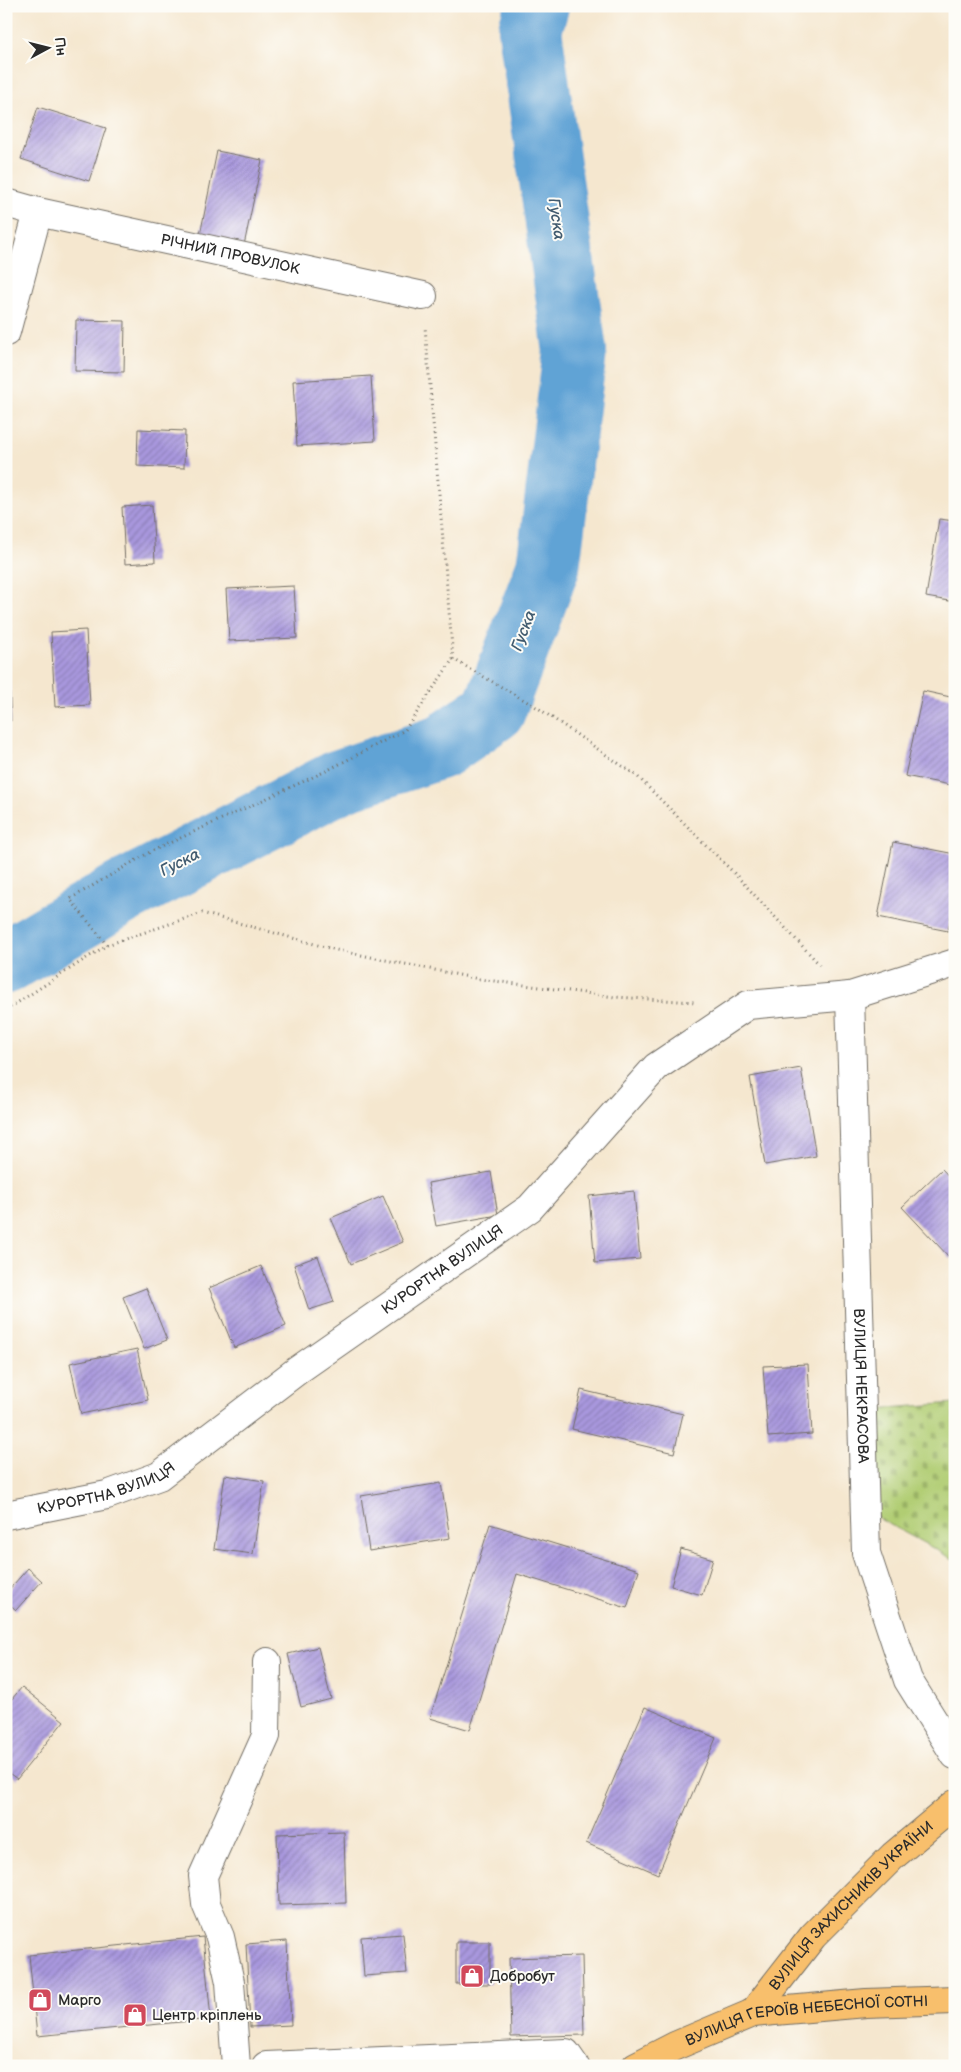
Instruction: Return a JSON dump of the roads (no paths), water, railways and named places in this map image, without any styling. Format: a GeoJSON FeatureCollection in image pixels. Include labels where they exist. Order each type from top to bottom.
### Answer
{"type":"FeatureCollection","features":[{"type":"Feature","properties":{"kind":"main road","name":"ВУЛИЦЯ ЗАХИСНИКІВ УКРАЇНИ"},"geometry":{"type":"LineString","coordinates":[[753,2013],[813,1936],[893,1856],[955,1804]]}},
{"type":"Feature","properties":{"kind":"main road","name":"ВУЛИЦЯ ГЕРОЇВ НЕБЕСНОЇ СОТНІ"},"geometry":{"type":"LineString","coordinates":[[636,2066],[675,2046],[753,2013],[866,2003],[955,2000]]}},
{"type":"Feature","properties":{"kind":"street","name":"РІЧНИЙ ПРОВУЛОК"},"geometry":{"type":"LineString","coordinates":[[6,203],[38,212],[423,296]]}},
{"type":"Feature","properties":{"kind":"street"},"geometry":{"type":"LineString","coordinates":[[6,332],[38,212]]}},
{"type":"Feature","properties":{"kind":"street","name":"КУРОРТНА ВУЛИЦЯ"},"geometry":{"type":"LineString","coordinates":[[6,1515],[107,1496],[159,1476],[298,1370],[530,1208],[656,1067],[748,1005],[850,996],[955,963]]}},
{"type":"Feature","properties":{"kind":"street","name":"ВУЛИЦЯ НЕКРАСОВА"},"geometry":{"type":"LineString","coordinates":[[850,996],[866,1553],[908,1680],[955,1755]]}},
{"type":"Feature","properties":{"kind":"street"},"geometry":{"type":"LineString","coordinates":[[236,2066],[230,1982],[220,1937],[206,1904],[203,1876],[266,1736],[267,1662]]}},
{"type":"Feature","properties":{"kind":"street"},"geometry":{"type":"LineString","coordinates":[[266,2066],[566,2054],[575,2066]]}},
{"type":"Feature","properties":{"kind":"waterway","name":"Гуска"},"geometry":{"type":"LineString","coordinates":[[6,962],[122,893],[340,781],[441,747],[494,710],[548,567],[575,351],[530,30],[537,6]]}},
{"type":"Feature","properties":{"kind":"place","name":"Добробут"},"geometry":{"type":"Point","coordinates":[472,1976]}},
{"type":"Feature","properties":{"kind":"place","name":"Марго"},"geometry":{"type":"Point","coordinates":[40,2000]}},
{"type":"Feature","properties":{"kind":"place","name":"Центр кріплень"},"geometry":{"type":"Point","coordinates":[135,2015]}}]}
